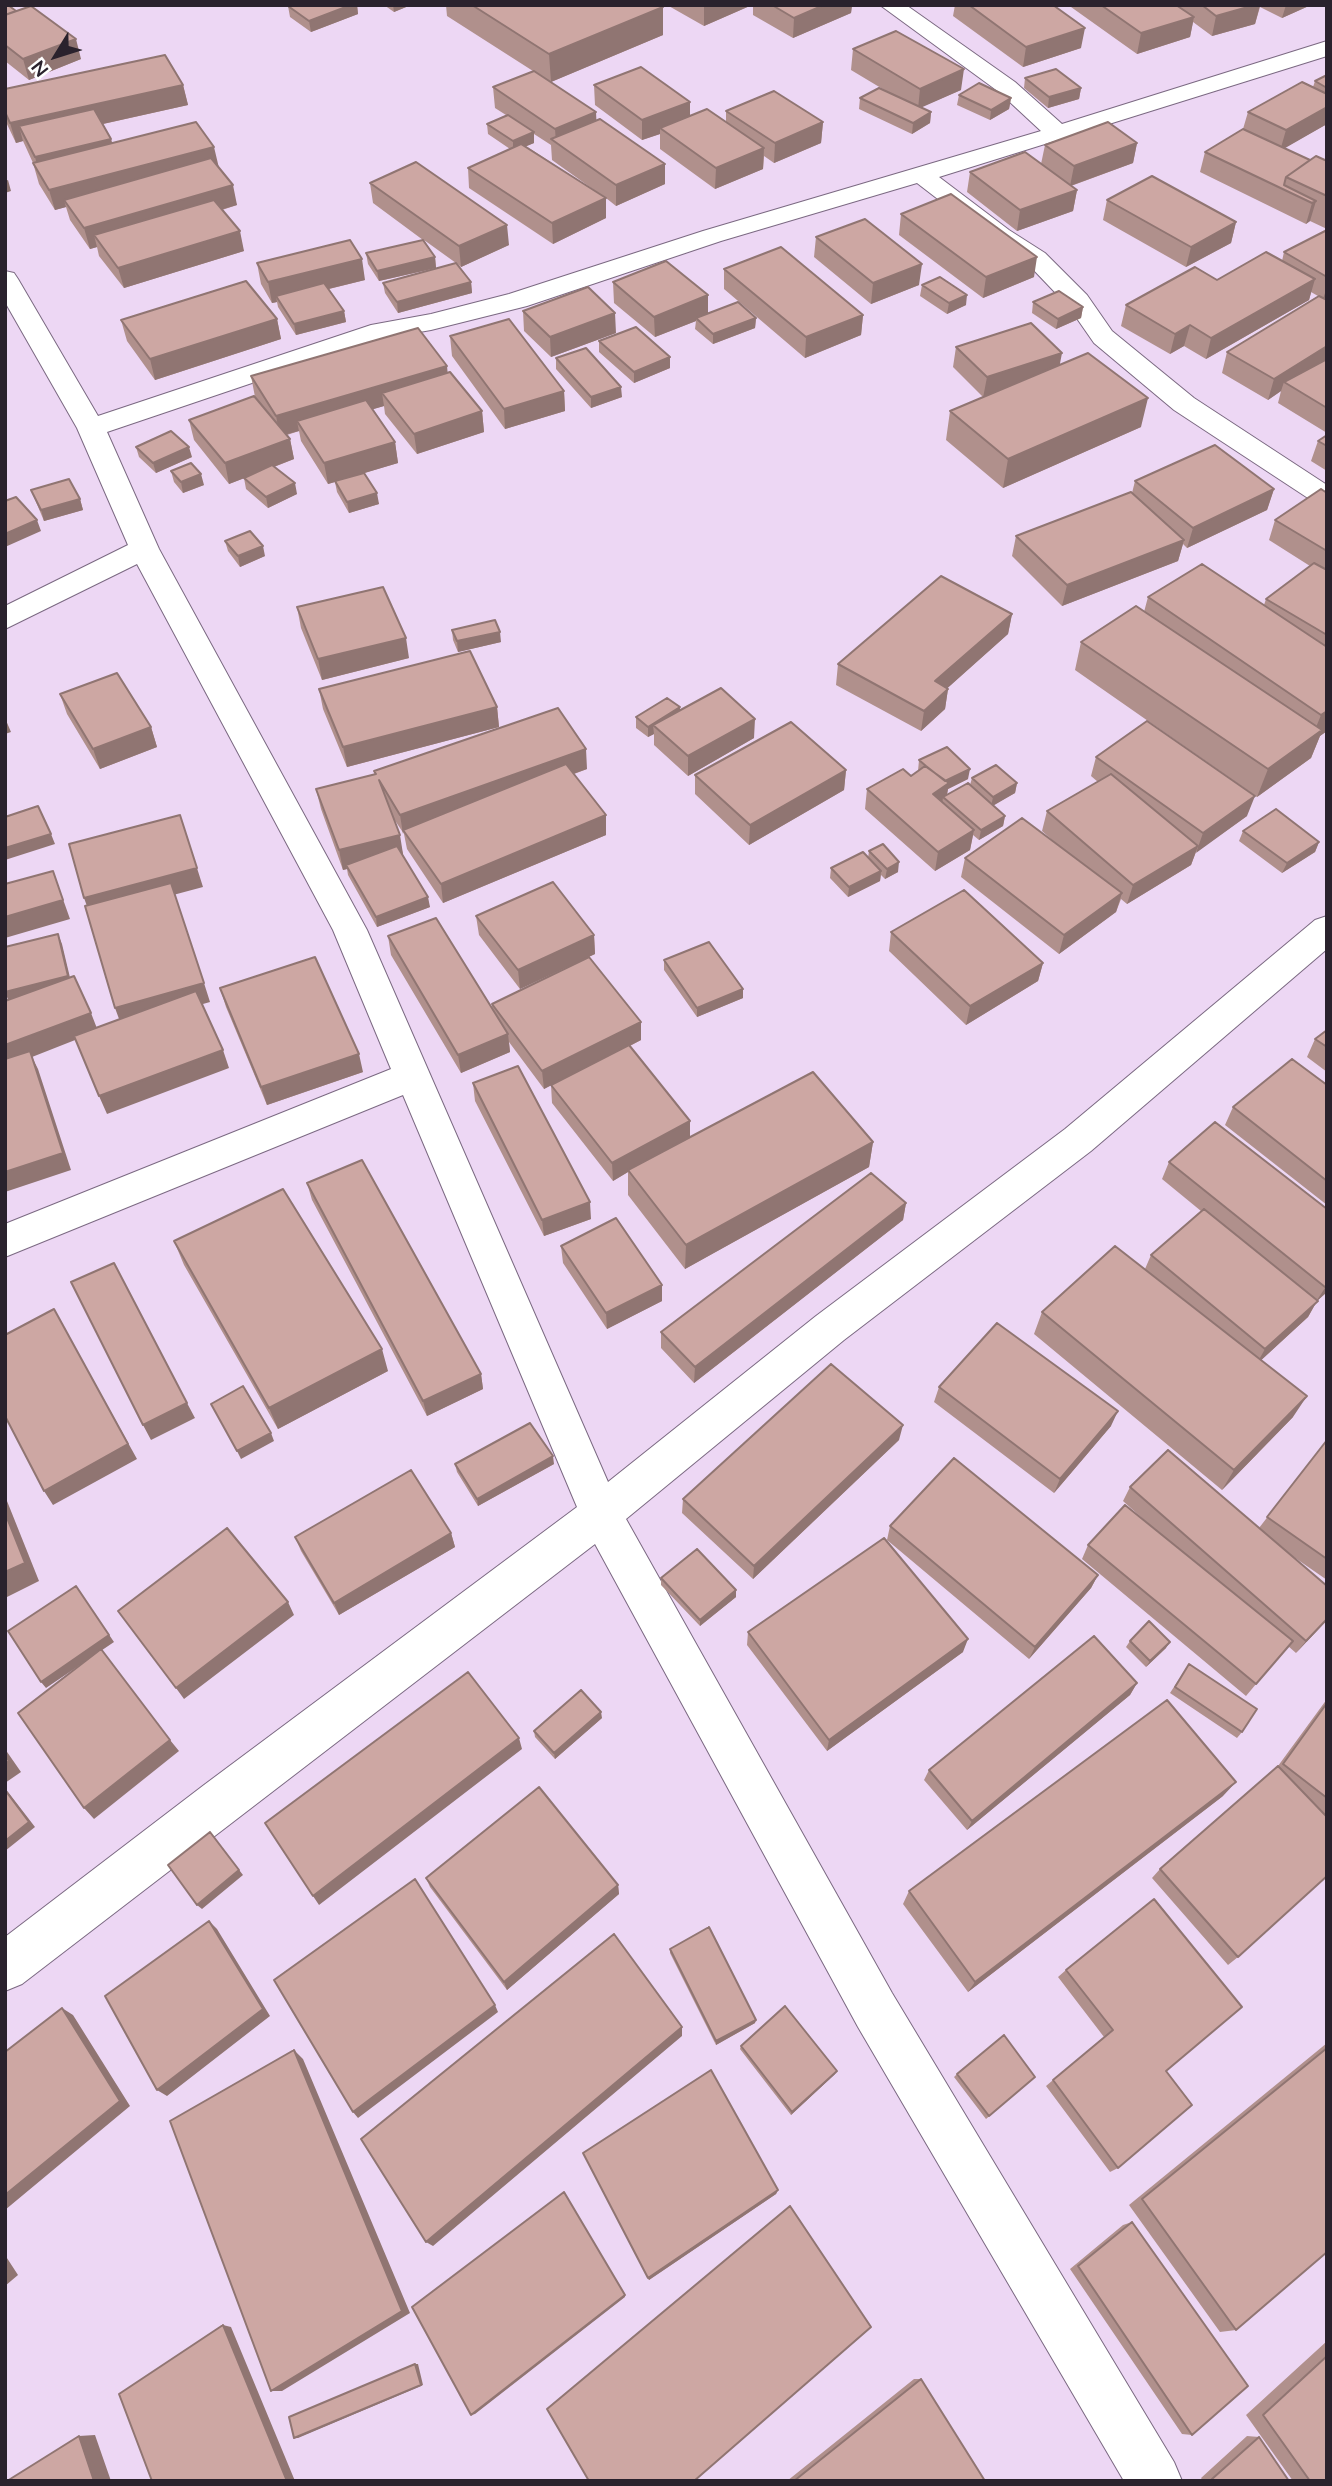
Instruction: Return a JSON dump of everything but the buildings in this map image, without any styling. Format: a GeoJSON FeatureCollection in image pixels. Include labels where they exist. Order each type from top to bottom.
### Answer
{"type":"FeatureCollection","features":[{"type":"Feature","properties":{"kind":"street"},"geometry":{"type":"LineString","coordinates":[[891,5],[1007,87],[1058,133]]}},
{"type":"Feature","properties":{"kind":"street"},"geometry":{"type":"LineString","coordinates":[[91,428],[380,331],[431,322],[518,300],[725,232],[1058,133],[1327,48]]}},
{"type":"Feature","properties":{"kind":"street"},"geometry":{"type":"LineString","coordinates":[[920,174],[1036,258],[1078,301],[1103,337],[1184,404],[1327,498]]}},
{"type":"Feature","properties":{"kind":"street"},"geometry":{"type":"LineString","coordinates":[[5,279],[91,428],[144,550],[350,930],[601,1514],[875,2010],[1155,2481]]}},
{"type":"Feature","properties":{"kind":"street"},"geometry":{"type":"LineString","coordinates":[[5,620],[144,550]]}},
{"type":"Feature","properties":{"kind":"street"},"geometry":{"type":"LineString","coordinates":[[5,1967],[601,1514],[830,1328],[1079,1140],[1327,929]]}},
{"type":"Feature","properties":{"kind":"street"},"geometry":{"type":"LineString","coordinates":[[5,1241],[414,1075]]}}]}
